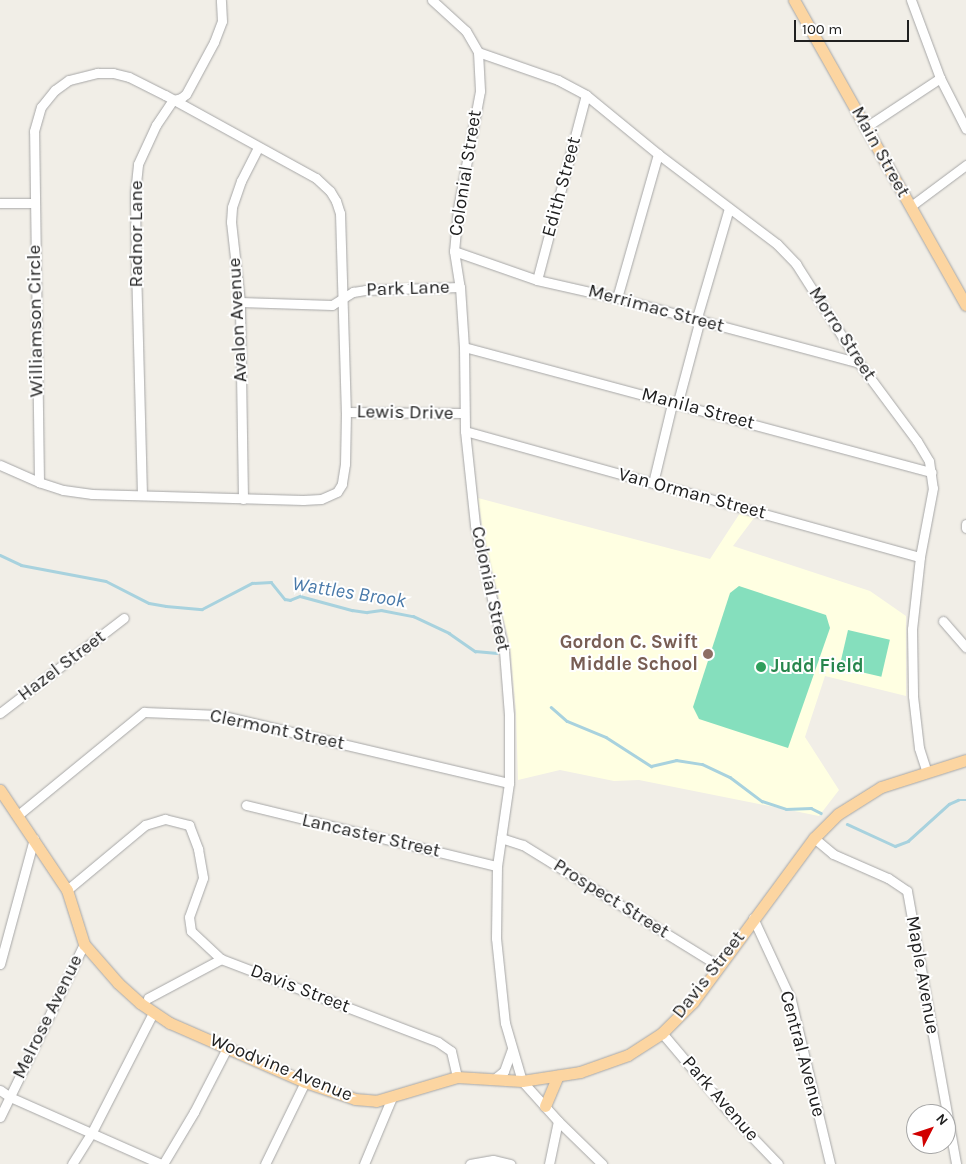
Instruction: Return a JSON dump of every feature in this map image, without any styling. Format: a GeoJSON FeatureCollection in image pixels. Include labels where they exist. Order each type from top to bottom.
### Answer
{"type":"FeatureCollection","features":[{"type":"Feature","properties":{"kind":"main road","name":"Main Street"},"geometry":{"type":"LineString","coordinates":[[794,0],[966,305]]}},
{"type":"Feature","properties":{"kind":"main road","name":"Davis Street"},"geometry":{"type":"LineString","coordinates":[[457,1077],[522,1081],[580,1072],[628,1055],[662,1033],[692,1002],[814,838],[838,814],[881,788],[966,760]]}},
{"type":"Feature","properties":{"kind":"main road"},"geometry":{"type":"LineString","coordinates":[[0,790],[66,890],[84,944],[118,983],[144,1001]]}},
{"type":"Feature","properties":{"kind":"main road","name":"Woodvine Avenue"},"geometry":{"type":"LineString","coordinates":[[144,1001],[153,1013],[227,1048],[305,1082],[355,1099],[376,1101],[457,1077]]}},
{"type":"Feature","properties":{"kind":"main road"},"geometry":{"type":"LineString","coordinates":[[545,1106],[558,1076]]}},
{"type":"Feature","properties":{"kind":"street","name":"Radnor Lane"},"geometry":{"type":"LineString","coordinates":[[142,495],[135,193],[138,164],[146,143],[173,100],[181,98],[186,94],[214,42],[222,20],[221,0]]}},
{"type":"Feature","properties":{"kind":"street","name":"Colonial Street"},"geometry":{"type":"LineString","coordinates":[[432,0],[466,32],[478,52],[480,91],[458,209],[454,251],[460,287],[464,347],[465,431],[475,525],[504,652],[509,715],[509,783],[497,866],[496,938],[505,1023],[522,1081],[558,1121],[602,1164]]}},
{"type":"Feature","properties":{"kind":"street"},"geometry":{"type":"LineString","coordinates":[[911,0],[940,78],[966,129]]}},
{"type":"Feature","properties":{"kind":"street","name":"Morro Street"},"geometry":{"type":"LineString","coordinates":[[478,52],[558,80],[586,95],[658,154],[777,244],[796,264],[859,363],[917,441],[929,461],[933,488],[920,557],[912,629],[911,662],[920,748],[926,772]]}},
{"type":"Feature","properties":{"kind":"street","name":"Williamson Circle"},"geometry":{"type":"LineString","coordinates":[[114,73],[128,77],[173,100],[316,178],[330,191],[336,201],[340,212],[346,464],[342,484],[337,492],[321,499],[243,499],[92,494],[63,490],[39,482],[34,131],[42,107],[55,90],[69,80],[84,75],[114,73]]}},
{"type":"Feature","properties":{"kind":"street"},"geometry":{"type":"LineString","coordinates":[[866,127],[940,78]]}},
{"type":"Feature","properties":{"kind":"street","name":"Edith Street"},"geometry":{"type":"LineString","coordinates":[[537,280],[586,95]]}},
{"type":"Feature","properties":{"kind":"street","name":"Avalon Avenue"},"geometry":{"type":"LineString","coordinates":[[243,499],[240,302],[231,222],[232,207],[241,181],[258,147]]}},
{"type":"Feature","properties":{"kind":"street"},"geometry":{"type":"LineString","coordinates":[[617,298],[658,154]]}},
{"type":"Feature","properties":{"kind":"street"},"geometry":{"type":"LineString","coordinates":[[911,206],[966,165]]}},
{"type":"Feature","properties":{"kind":"street"},"geometry":{"type":"LineString","coordinates":[[0,203],[34,203]]}},
{"type":"Feature","properties":{"kind":"street"},"geometry":{"type":"LineString","coordinates":[[653,483],[671,408],[679,398],[699,320],[698,314],[729,208]]}},
{"type":"Feature","properties":{"kind":"street","name":"Merrimac Street"},"geometry":{"type":"LineString","coordinates":[[454,251],[537,280],[617,298],[859,363]]}},
{"type":"Feature","properties":{"kind":"street","name":"Park Lane"},"geometry":{"type":"LineString","coordinates":[[240,302],[332,305],[353,292],[365,290],[460,287]]}},
{"type":"Feature","properties":{"kind":"street","name":"Manila Street"},"geometry":{"type":"LineString","coordinates":[[464,347],[932,472]]}},
{"type":"Feature","properties":{"kind":"street","name":"Lewis Drive"},"geometry":{"type":"LineString","coordinates":[[346,412],[464,413]]}},
{"type":"Feature","properties":{"kind":"street","name":"Van Orman Street"},"geometry":{"type":"LineString","coordinates":[[465,431],[920,557]]}},
{"type":"Feature","properties":{"kind":"street"},"geometry":{"type":"LineString","coordinates":[[0,465],[39,482]]}},
{"type":"Feature","properties":{"kind":"street","name":"Hazel Street"},"geometry":{"type":"LineString","coordinates":[[0,713],[124,618]]}},
{"type":"Feature","properties":{"kind":"street"},"geometry":{"type":"LineString","coordinates":[[943,620],[966,646]]}},
{"type":"Feature","properties":{"kind":"street","name":"Clermont Street"},"geometry":{"type":"LineString","coordinates":[[18,815],[144,712],[219,715],[509,783]]}},
{"type":"Feature","properties":{"kind":"street","name":"Lancaster Street"},"geometry":{"type":"LineString","coordinates":[[246,806],[497,866]]}},
{"type":"Feature","properties":{"kind":"street"},"geometry":{"type":"LineString","coordinates":[[66,890],[145,825],[165,819],[189,824],[198,849],[203,878],[189,916],[191,931],[221,959],[144,1001]]}},
{"type":"Feature","properties":{"kind":"street","name":"Prospect Street"},"geometry":{"type":"LineString","coordinates":[[501,838],[523,845],[719,966]]}},
{"type":"Feature","properties":{"kind":"street","name":"Maple Avenue"},"geometry":{"type":"LineString","coordinates":[[814,838],[833,854],[888,878],[907,891],[956,1164]]}},
{"type":"Feature","properties":{"kind":"street"},"geometry":{"type":"LineString","coordinates":[[0,964],[34,839]]}},
{"type":"Feature","properties":{"kind":"street","name":"Central Avenue"},"geometry":{"type":"LineString","coordinates":[[753,918],[791,1000],[830,1164]]}},
{"type":"Feature","properties":{"kind":"street","name":"Melrose Avenue"},"geometry":{"type":"LineString","coordinates":[[0,1117],[84,944]]}},
{"type":"Feature","properties":{"kind":"street","name":"Davis Street"},"geometry":{"type":"LineString","coordinates":[[221,959],[438,1042],[451,1051],[457,1077]]}},
{"type":"Feature","properties":{"kind":"street"},"geometry":{"type":"LineString","coordinates":[[72,1164],[92,1132],[153,1013]]}},
{"type":"Feature","properties":{"kind":"street","name":"Park Avenue"},"geometry":{"type":"LineString","coordinates":[[662,1033],[733,1118],[778,1164]]}},
{"type":"Feature","properties":{"kind":"street"},"geometry":{"type":"LineString","coordinates":[[0,1090],[10,1097],[162,1164],[194,1112],[227,1048]]}},
{"type":"Feature","properties":{"kind":"street"},"geometry":{"type":"LineString","coordinates":[[493,1080],[504,1070],[512,1048]]}},
{"type":"Feature","properties":{"kind":"street"},"geometry":{"type":"LineString","coordinates":[[265,1164],[305,1082]]}},
{"type":"Feature","properties":{"kind":"street"},"geometry":{"type":"LineString","coordinates":[[364,1164],[392,1097]]}},
{"type":"Feature","properties":{"kind":"street"},"geometry":{"type":"LineString","coordinates":[[549,1164],[558,1121]]}},
{"type":"Feature","properties":{"kind":"street"},"geometry":{"type":"LineString","coordinates":[[470,1164],[493,1160],[511,1164]]}},
{"type":"Feature","properties":{"kind":"shaded area","name":"Gordon C. Swift Middle School"},"geometry":{"type":"Polygon","coordinates":[[[478,498],[710,559],[740,513],[754,518],[733,546],[870,591],[906,616],[906,696],[825,676],[805,737],[839,790],[819,816],[639,780],[614,781],[560,770],[518,780],[516,713],[510,645],[484,537],[478,498]]]}},
{"type":"Feature","properties":{"kind":"green space","name":"Judd Field"},"geometry":{"type":"Polygon","coordinates":[[[739,586],[826,615],[830,628],[788,748],[699,719],[693,707],[730,593],[739,586]]]}},
{"type":"Feature","properties":{"kind":"green space"},"geometry":{"type":"Polygon","coordinates":[[[848,630],[890,640],[881,677],[839,667],[848,630]]]}},
{"type":"Feature","properties":{"kind":"waterway","name":"Wattles Brook"},"geometry":{"type":"LineString","coordinates":[[0,555],[21,565],[106,581],[149,603],[166,606],[202,609],[252,583],[271,582],[285,599],[290,600],[300,596],[352,610],[367,612],[381,610],[413,616],[449,633],[475,651],[497,653]]}},
{"type":"Feature","properties":{"kind":"waterway","name":"Wattles Brook"},"geometry":{"type":"LineString","coordinates":[[551,707],[567,721],[606,737],[651,766],[676,760],[702,764],[730,777],[762,801],[786,809],[811,808],[821,813]]}},
{"type":"Feature","properties":{"kind":"waterway","name":"Wattles Brook"},"geometry":{"type":"LineString","coordinates":[[847,824],[895,846],[908,841],[949,804],[958,800],[966,800]]}},
{"type":"Feature","properties":{"kind":"place","name":"Gordon C. Swift Middle School"},"geometry":{"type":"Point","coordinates":[708,654]}},
{"type":"Feature","properties":{"kind":"place","name":"Judd Field"},"geometry":{"type":"Point","coordinates":[761,667]}}]}
